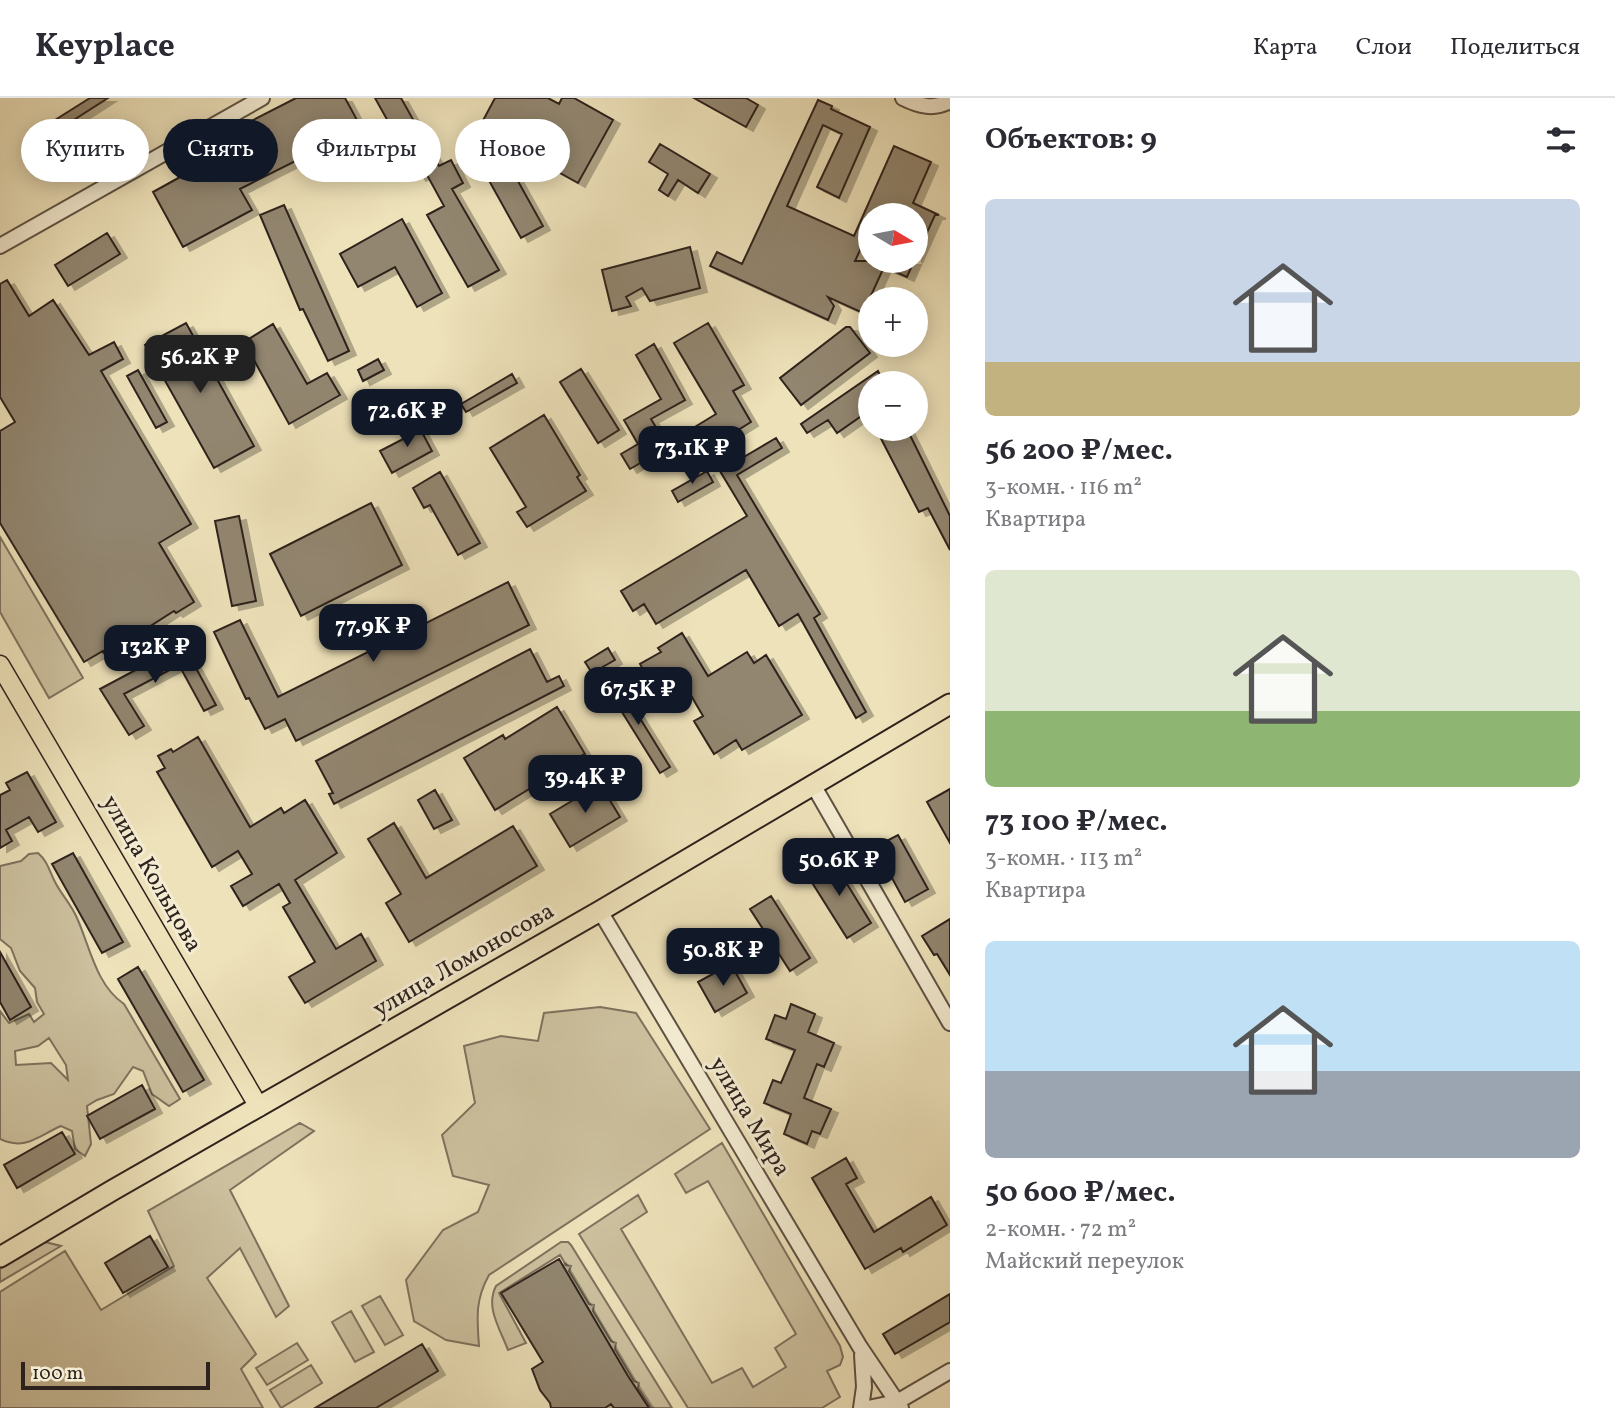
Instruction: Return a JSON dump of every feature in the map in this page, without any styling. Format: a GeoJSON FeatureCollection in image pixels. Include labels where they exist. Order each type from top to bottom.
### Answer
{"type":"FeatureCollection","features":[{"type":"Feature","properties":{"kind":"highway","name":"улица Ломоносова"},"geometry":{"type":"LineString","coordinates":[[0,1257],[600,911],[812,783],[950,704]]}},
{"type":"Feature","properties":{"kind":"main road","name":"улица Кольцова"},"geometry":{"type":"LineString","coordinates":[[0,665],[258,1107]]}},
{"type":"Feature","properties":{"kind":"street"},"geometry":{"type":"LineString","coordinates":[[0,246],[262,98]]}},
{"type":"Feature","properties":{"kind":"street"},"geometry":{"type":"LineString","coordinates":[[903,98],[917,105],[939,107],[950,101]]}},
{"type":"Feature","properties":{"kind":"street"},"geometry":{"type":"LineString","coordinates":[[812,783],[950,1023]]}},
{"type":"Feature","properties":{"kind":"street","name":"улица Мира"},"geometry":{"type":"LineString","coordinates":[[600,911],[860,1347],[899,1405]]}},
{"type":"Feature","properties":{"kind":"street","name":"улица Мира"},"geometry":{"type":"LineString","coordinates":[[860,1347],[864,1371],[861,1408]]}},
{"type":"Feature","properties":{"kind":"street"},"geometry":{"type":"LineString","coordinates":[[868,1408],[899,1405],[950,1371]]}},
{"type":"Feature","properties":{"kind":"shaded area"},"geometry":{"type":"Polygon","coordinates":[[[0,537],[83,678],[49,698],[0,612],[0,537]]]}},
{"type":"Feature","properties":{"kind":"shaded area"},"geometry":{"type":"Polygon","coordinates":[[[38,853],[46,862],[56,885],[77,918],[100,976],[114,996],[124,1004],[180,1099],[169,1106],[152,1094],[143,1071],[133,1067],[114,1094],[87,1106],[91,1144],[85,1156],[75,1149],[72,1131],[61,1126],[24,1143],[0,1139],[0,1011],[9,1023],[29,1014],[34,1022],[44,1014],[37,1002],[35,988],[20,971],[11,948],[0,939],[0,866],[21,861],[29,854],[38,853]],[[49,1038],[38,1046],[15,1051],[16,1065],[51,1063],[68,1080],[66,1065],[49,1038]]]}},
{"type":"Feature","properties":{"kind":"shaded area"},"geometry":{"type":"Polygon","coordinates":[[[600,1007],[636,1013],[710,1129],[489,1275],[479,1301],[479,1346],[446,1340],[414,1321],[406,1280],[443,1230],[478,1212],[489,1185],[453,1176],[442,1135],[475,1103],[464,1046],[501,1036],[538,1041],[544,1013],[600,1007]]]}},
{"type":"Feature","properties":{"kind":"shaded area"},"geometry":{"type":"Polygon","coordinates":[[[300,1123],[314,1131],[230,1190],[289,1306],[276,1317],[240,1248],[207,1278],[256,1354],[241,1369],[263,1408],[0,1408],[0,1292],[65,1251],[101,1310],[174,1266],[148,1211],[300,1123]]]}},
{"type":"Feature","properties":{"kind":"shaded area"},"geometry":{"type":"Polygon","coordinates":[[[722,1143],[840,1346],[843,1357],[840,1365],[827,1371],[840,1397],[822,1408],[688,1408],[579,1234],[638,1195],[647,1212],[621,1229],[712,1383],[742,1368],[753,1387],[786,1367],[775,1348],[796,1334],[708,1181],[686,1193],[675,1174],[722,1143]]]}},
{"type":"Feature","properties":{"kind":"shaded area"},"geometry":{"type":"Polygon","coordinates":[[[45,1242],[61,1246],[0,1282],[0,1269],[45,1242]]]}},
{"type":"Feature","properties":{"kind":"shaded area"},"geometry":{"type":"Polygon","coordinates":[[[561,1242],[571,1245],[672,1408],[651,1408],[638,1388],[639,1383],[634,1381],[615,1349],[616,1343],[611,1341],[593,1311],[594,1305],[589,1304],[569,1271],[571,1266],[566,1265],[560,1255],[499,1293],[526,1343],[508,1350],[493,1310],[496,1286],[561,1242]]]}},
{"type":"Feature","properties":{"kind":"shaded area"},"geometry":{"type":"Polygon","coordinates":[[[380,1296],[403,1335],[385,1345],[362,1306],[380,1296]]]}},
{"type":"Feature","properties":{"kind":"shaded area"},"geometry":{"type":"Polygon","coordinates":[[[351,1311],[374,1352],[355,1362],[332,1322],[351,1311]]]}},
{"type":"Feature","properties":{"kind":"shaded area"},"geometry":{"type":"Polygon","coordinates":[[[297,1343],[308,1360],[267,1385],[256,1368],[297,1343]]]}},
{"type":"Feature","properties":{"kind":"shaded area"},"geometry":{"type":"Polygon","coordinates":[[[311,1365],[322,1383],[281,1408],[270,1390],[311,1365]]]}},
{"type":"Feature","properties":{"kind":"building"},"geometry":{"type":"Polygon","coordinates":[[[90,98],[108,98],[75,119],[57,119],[90,98]]]}},
{"type":"Feature","properties":{"kind":"building"},"geometry":{"type":"Polygon","coordinates":[[[296,98],[345,98],[356,119],[292,119],[292,163],[278,170],[278,119],[255,119],[296,98]]]}},
{"type":"Feature","properties":{"kind":"building"},"geometry":{"type":"Polygon","coordinates":[[[375,98],[401,98],[413,119],[387,119],[375,98]]]}},
{"type":"Feature","properties":{"kind":"building"},"geometry":{"type":"Polygon","coordinates":[[[495,98],[548,98],[559,104],[562,98],[574,98],[613,120],[578,183],[570,179],[570,119],[484,119],[495,98]]]}},
{"type":"Feature","properties":{"kind":"building"},"geometry":{"type":"Polygon","coordinates":[[[694,98],[746,98],[758,105],[746,127],[694,98]]]}},
{"type":"Feature","properties":{"kind":"building"},"geometry":{"type":"Polygon","coordinates":[[[818,100],[870,127],[839,198],[817,187],[842,134],[823,125],[787,206],[854,236],[858,227],[858,255],[855,261],[858,261],[858,273],[881,273],[875,287],[858,287],[858,311],[828,297],[834,306],[828,320],[710,266],[717,252],[742,264],[818,100]]]}},
{"type":"Feature","properties":{"kind":"building"},"geometry":{"type":"Polygon","coordinates":[[[660,144],[710,174],[698,193],[678,180],[668,196],[659,190],[668,174],[649,162],[660,144]]]}},
{"type":"Feature","properties":{"kind":"building"},"geometry":{"type":"Polygon","coordinates":[[[894,146],[931,162],[913,203],[869,203],[894,146]]]}},
{"type":"Feature","properties":{"kind":"building"},"geometry":{"type":"Polygon","coordinates":[[[451,160],[455,168],[455,182],[463,183],[452,189],[499,270],[468,287],[427,215],[444,206],[431,182],[441,182],[441,165],[451,160]]]}},
{"type":"Feature","properties":{"kind":"building"},"geometry":{"type":"Polygon","coordinates":[[[171,182],[254,182],[240,189],[252,210],[183,247],[153,192],[171,182]]]}},
{"type":"Feature","properties":{"kind":"building"},"geometry":{"type":"Polygon","coordinates":[[[490,182],[518,182],[543,226],[521,238],[490,182]]]}},
{"type":"Feature","properties":{"kind":"building"},"geometry":{"type":"Polygon","coordinates":[[[284,205],[349,351],[328,361],[303,309],[300,310],[260,215],[284,205]]]}},
{"type":"Feature","properties":{"kind":"building"},"geometry":{"type":"Polygon","coordinates":[[[928,210],[939,215],[935,215],[928,230],[928,210]]]}},
{"type":"Feature","properties":{"kind":"building"},"geometry":{"type":"Polygon","coordinates":[[[402,219],[442,293],[417,307],[395,267],[358,287],[340,254],[402,219]]]}},
{"type":"Feature","properties":{"kind":"building"},"geometry":{"type":"Polygon","coordinates":[[[107,233],[120,254],[68,286],[55,265],[107,233]]]}},
{"type":"Feature","properties":{"kind":"building"},"geometry":{"type":"Polygon","coordinates":[[[690,247],[700,288],[650,301],[642,288],[626,297],[631,306],[612,311],[602,270],[690,247]]]}},
{"type":"Feature","properties":{"kind":"building"},"geometry":{"type":"Polygon","coordinates":[[[7,280],[29,316],[53,300],[89,355],[114,342],[123,359],[101,371],[191,524],[159,543],[194,602],[176,613],[174,611],[105,655],[103,651],[84,662],[0,523],[0,431],[15,422],[0,397],[0,284],[7,280]]]}},
{"type":"Feature","properties":{"kind":"building"},"geometry":{"type":"Polygon","coordinates":[[[186,323],[254,446],[214,468],[145,345],[186,323]]]}},
{"type":"Feature","properties":{"kind":"building"},"geometry":{"type":"Polygon","coordinates":[[[708,323],[744,385],[733,391],[751,422],[693,458],[680,436],[716,414],[674,343],[708,323]]]}},
{"type":"Feature","properties":{"kind":"building"},"geometry":{"type":"Polygon","coordinates":[[[273,324],[307,384],[327,373],[340,395],[289,424],[244,342],[273,324]]]}},
{"type":"Feature","properties":{"kind":"building"},"geometry":{"type":"Polygon","coordinates":[[[846,327],[850,327],[858,337],[858,357],[865,357],[801,405],[780,378],[846,327]]]}},
{"type":"Feature","properties":{"kind":"building"},"geometry":{"type":"Polygon","coordinates":[[[654,344],[685,400],[651,419],[668,447],[630,469],[621,454],[638,444],[624,420],[661,399],[636,355],[654,344]]]}},
{"type":"Feature","properties":{"kind":"building"},"geometry":{"type":"Polygon","coordinates":[[[378,359],[384,370],[363,381],[358,370],[378,359]]]}},
{"type":"Feature","properties":{"kind":"building"},"geometry":{"type":"Polygon","coordinates":[[[581,369],[619,430],[598,443],[560,382],[581,369]]]}},
{"type":"Feature","properties":{"kind":"building"},"geometry":{"type":"Polygon","coordinates":[[[138,370],[167,422],[156,428],[127,376],[138,370]]]}},
{"type":"Feature","properties":{"kind":"building"},"geometry":{"type":"Polygon","coordinates":[[[512,374],[517,383],[466,412],[461,404],[512,374]]]}},
{"type":"Feature","properties":{"kind":"building"},"geometry":{"type":"Polygon","coordinates":[[[858,385],[858,418],[837,433],[828,420],[807,433],[801,424],[858,385]]]}},
{"type":"Feature","properties":{"kind":"building"},"geometry":{"type":"Polygon","coordinates":[[[544,415],[580,475],[577,477],[586,491],[527,527],[517,512],[526,507],[490,448],[544,415]]]}},
{"type":"Feature","properties":{"kind":"building"},"geometry":{"type":"Polygon","coordinates":[[[416,421],[432,451],[392,473],[380,451],[407,437],[402,429],[416,421]]]}},
{"type":"Feature","properties":{"kind":"building"},"geometry":{"type":"Polygon","coordinates":[[[776,438],[782,448],[737,475],[820,614],[814,618],[866,712],[856,718],[798,614],[779,626],[746,570],[656,624],[644,604],[633,611],[621,591],[747,516],[720,471],[776,438]]]}},
{"type":"Feature","properties":{"kind":"building"},"geometry":{"type":"Polygon","coordinates":[[[882,441],[913,441],[950,516],[950,550],[928,508],[919,512],[882,441]]]}},
{"type":"Feature","properties":{"kind":"building"},"geometry":{"type":"Polygon","coordinates":[[[707,471],[713,482],[678,502],[672,491],[707,471]]]}},
{"type":"Feature","properties":{"kind":"building"},"geometry":{"type":"Polygon","coordinates":[[[440,472],[480,543],[458,555],[430,505],[424,508],[413,488],[440,472]]]}},
{"type":"Feature","properties":{"kind":"building"},"geometry":{"type":"Polygon","coordinates":[[[371,503],[402,565],[301,616],[270,554],[371,503]]]}},
{"type":"Feature","properties":{"kind":"building"},"geometry":{"type":"Polygon","coordinates":[[[239,516],[256,601],[232,606],[215,521],[239,516]]]}},
{"type":"Feature","properties":{"kind":"building"},"geometry":{"type":"Polygon","coordinates":[[[508,582],[529,625],[296,741],[285,719],[265,729],[249,698],[246,699],[214,632],[240,620],[278,697],[508,582]]]}},
{"type":"Feature","properties":{"kind":"building"},"geometry":{"type":"Polygon","coordinates":[[[682,633],[708,676],[747,652],[754,663],[766,655],[802,715],[742,750],[736,740],[714,754],[694,721],[703,716],[686,687],[661,702],[640,664],[661,652],[658,648],[682,633]]]}},
{"type":"Feature","properties":{"kind":"building"},"geometry":{"type":"Polygon","coordinates":[[[186,643],[193,656],[190,657],[216,705],[204,711],[179,665],[124,694],[144,726],[129,735],[100,689],[186,643]]]}},
{"type":"Feature","properties":{"kind":"building"},"geometry":{"type":"Polygon","coordinates":[[[608,648],[615,660],[592,673],[585,662],[608,648]]]}},
{"type":"Feature","properties":{"kind":"building"},"geometry":{"type":"Polygon","coordinates":[[[530,649],[547,682],[559,676],[564,686],[334,804],[329,794],[333,793],[316,761],[530,649]]]}},
{"type":"Feature","properties":{"kind":"building"},"geometry":{"type":"Polygon","coordinates":[[[617,681],[670,767],[660,773],[607,688],[617,681]]]}},
{"type":"Feature","properties":{"kind":"building"},"geometry":{"type":"Polygon","coordinates":[[[557,707],[585,754],[550,772],[552,775],[495,810],[464,758],[503,735],[505,739],[557,707]]]}},
{"type":"Feature","properties":{"kind":"building"},"geometry":{"type":"Polygon","coordinates":[[[198,737],[250,827],[281,808],[284,813],[305,800],[337,853],[295,880],[336,949],[361,934],[376,961],[305,1003],[289,977],[315,962],[283,907],[290,903],[279,884],[243,906],[231,886],[252,874],[238,851],[212,867],[157,772],[165,768],[158,756],[171,749],[173,752],[198,737]]]}},
{"type":"Feature","properties":{"kind":"building"},"geometry":{"type":"Polygon","coordinates":[[[27,772],[56,822],[38,832],[29,817],[6,830],[12,841],[0,848],[0,795],[10,790],[6,783],[27,772]]]}},
{"type":"Feature","properties":{"kind":"building"},"geometry":{"type":"Polygon","coordinates":[[[600,784],[620,817],[570,847],[550,814],[600,784]]]}},
{"type":"Feature","properties":{"kind":"building"},"geometry":{"type":"Polygon","coordinates":[[[950,789],[950,843],[927,802],[950,789]]]}},
{"type":"Feature","properties":{"kind":"building"},"geometry":{"type":"Polygon","coordinates":[[[435,790],[452,820],[434,829],[418,800],[435,790]]]}},
{"type":"Feature","properties":{"kind":"building"},"geometry":{"type":"Polygon","coordinates":[[[394,823],[426,878],[513,826],[537,866],[409,942],[386,903],[401,894],[368,839],[394,823]]]}},
{"type":"Feature","properties":{"kind":"building"},"geometry":{"type":"Polygon","coordinates":[[[898,835],[928,889],[905,902],[875,847],[898,835]]]}},
{"type":"Feature","properties":{"kind":"building"},"geometry":{"type":"Polygon","coordinates":[[[73,853],[123,942],[102,953],[52,864],[73,853]]]}},
{"type":"Feature","properties":{"kind":"building"},"geometry":{"type":"Polygon","coordinates":[[[831,858],[871,923],[847,938],[806,873],[831,858]]]}},
{"type":"Feature","properties":{"kind":"building"},"geometry":{"type":"Polygon","coordinates":[[[771,896],[810,958],[790,971],[750,909],[771,896]]]}},
{"type":"Feature","properties":{"kind":"building"},"geometry":{"type":"Polygon","coordinates":[[[950,919],[950,975],[922,936],[950,919]]]}},
{"type":"Feature","properties":{"kind":"building"},"geometry":{"type":"Polygon","coordinates":[[[0,952],[31,1007],[10,1020],[0,1002],[0,952]]]}},
{"type":"Feature","properties":{"kind":"building"},"geometry":{"type":"Polygon","coordinates":[[[731,964],[747,993],[715,1012],[698,982],[731,964]]]}},
{"type":"Feature","properties":{"kind":"building"},"geometry":{"type":"Polygon","coordinates":[[[138,967],[204,1080],[183,1092],[118,979],[138,967]]]}},
{"type":"Feature","properties":{"kind":"building"},"geometry":{"type":"Polygon","coordinates":[[[791,1004],[815,1014],[808,1032],[834,1043],[824,1067],[817,1064],[804,1098],[831,1109],[820,1134],[812,1131],[807,1144],[784,1134],[791,1114],[764,1103],[773,1080],[781,1083],[795,1050],[766,1039],[775,1015],[786,1019],[791,1004]]]}},
{"type":"Feature","properties":{"kind":"building"},"geometry":{"type":"Polygon","coordinates":[[[142,1085],[155,1109],[100,1139],[87,1116],[142,1085]]]}},
{"type":"Feature","properties":{"kind":"building"},"geometry":{"type":"Polygon","coordinates":[[[62,1132],[75,1154],[17,1188],[4,1165],[62,1132]]]}},
{"type":"Feature","properties":{"kind":"building"},"geometry":{"type":"Polygon","coordinates":[[[846,1158],[857,1178],[846,1184],[874,1232],[931,1197],[947,1225],[903,1252],[901,1248],[865,1269],[812,1178],[846,1158]]]}},
{"type":"Feature","properties":{"kind":"building"},"geometry":{"type":"Polygon","coordinates":[[[150,1236],[168,1267],[123,1293],[105,1263],[150,1236]]]}},
{"type":"Feature","properties":{"kind":"building"},"geometry":{"type":"Polygon","coordinates":[[[559,1259],[649,1408],[614,1408],[611,1404],[605,1408],[551,1408],[540,1390],[532,1369],[543,1362],[501,1293],[559,1259]]]}},
{"type":"Feature","properties":{"kind":"building"},"geometry":{"type":"Polygon","coordinates":[[[950,1294],[950,1322],[895,1354],[883,1334],[950,1294]]]}},
{"type":"Feature","properties":{"kind":"building"},"geometry":{"type":"Polygon","coordinates":[[[422,1344],[438,1371],[376,1408],[315,1408],[422,1344]]]}}]}
